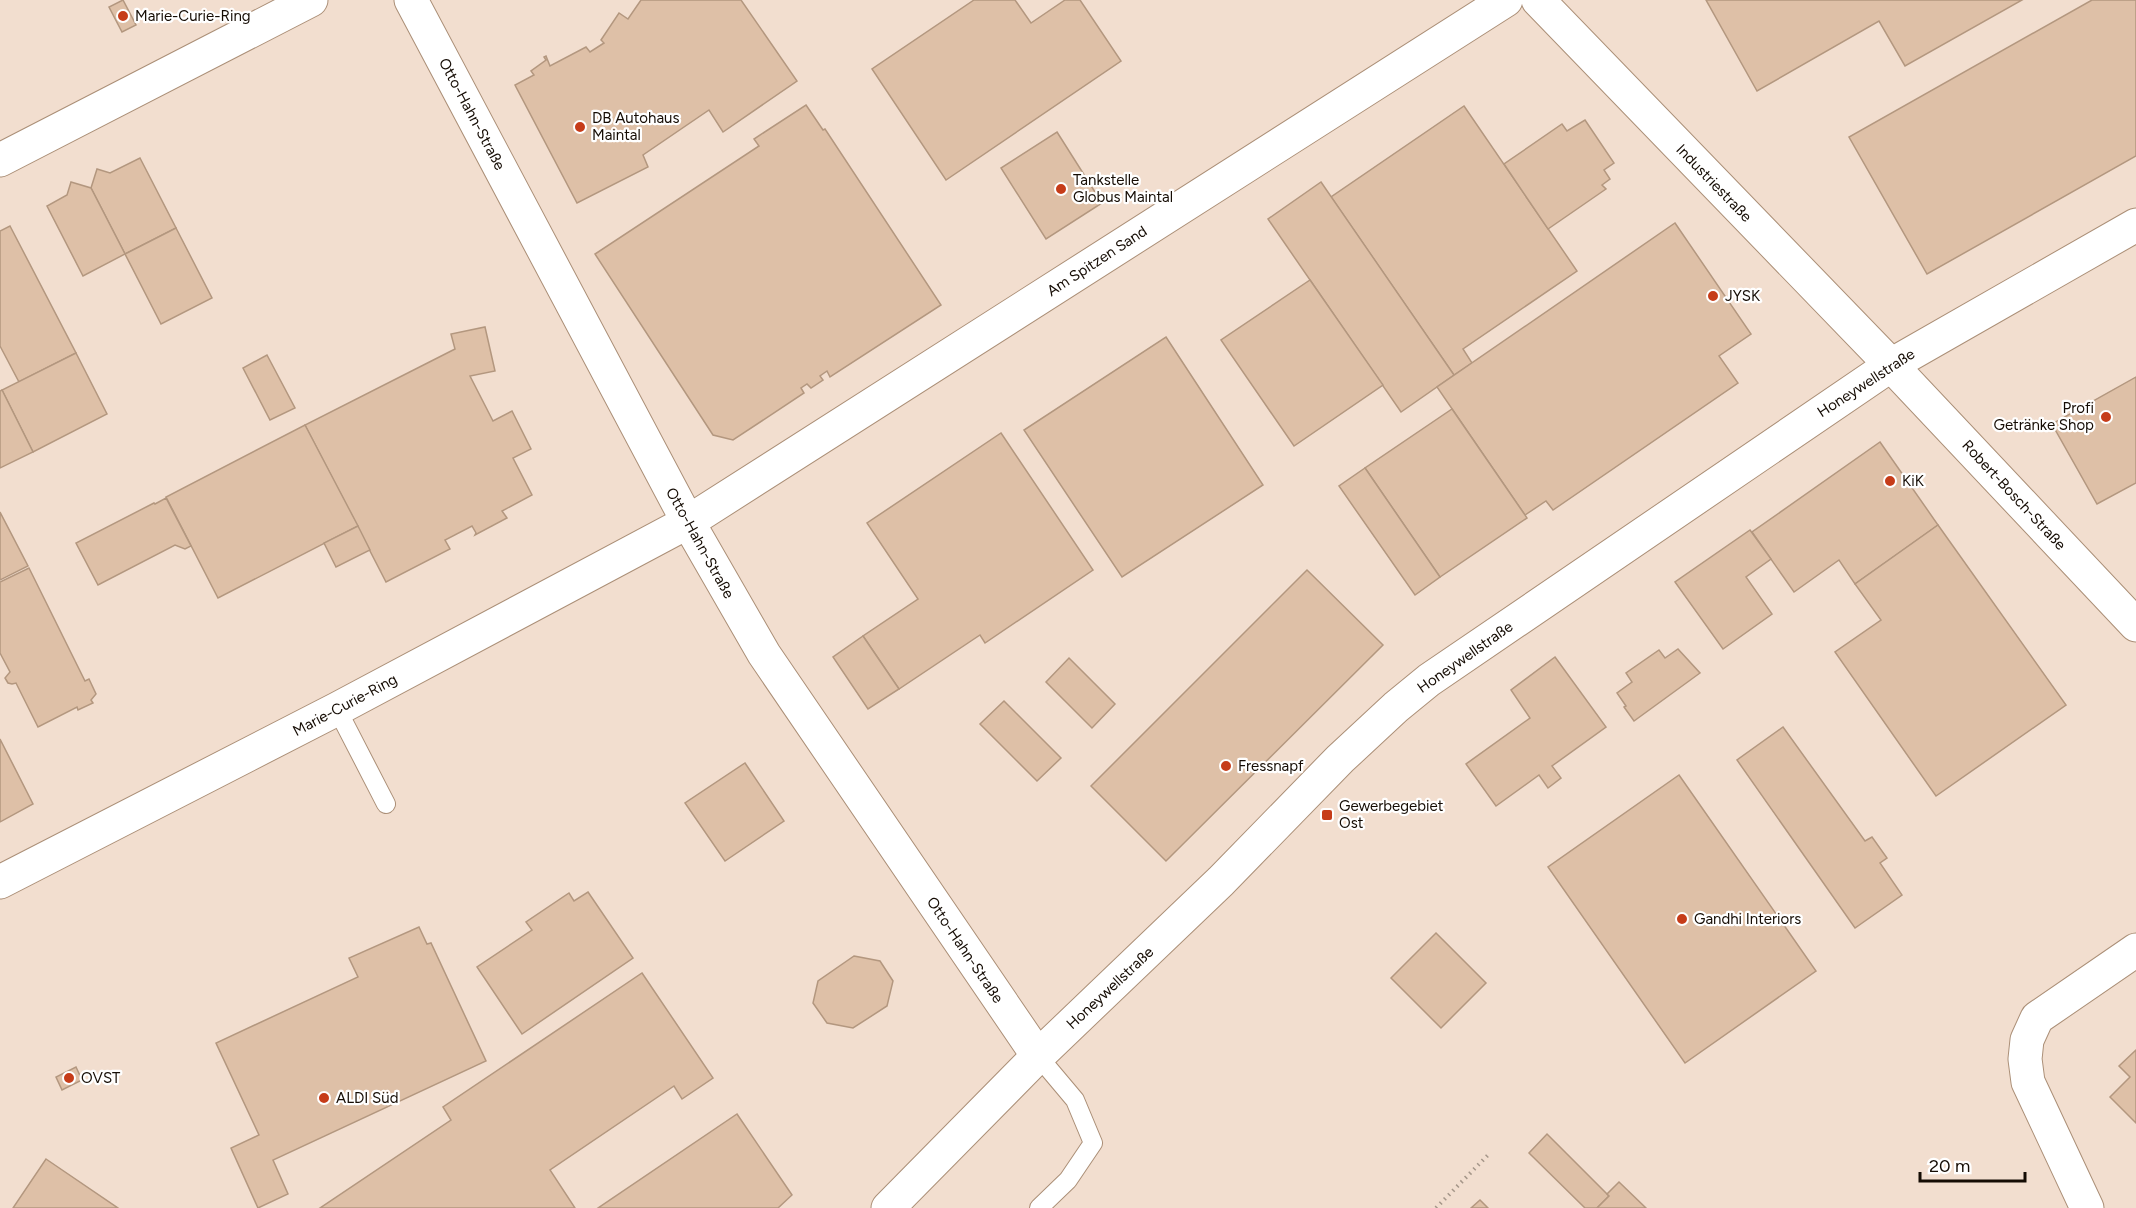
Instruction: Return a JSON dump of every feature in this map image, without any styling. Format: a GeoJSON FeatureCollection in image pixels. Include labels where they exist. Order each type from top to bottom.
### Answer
{"type":"FeatureCollection","features":[{"type":"Feature","properties":{"kind":"street"},"geometry":{"type":"LineString","coordinates":[[0,160],[311,0]]}},
{"type":"Feature","properties":{"kind":"street","name":"Otto-Hahn-Straße"},"geometry":{"type":"LineString","coordinates":[[411,0],[687,522],[764,654],[1038,1056]]}},
{"type":"Feature","properties":{"kind":"street","name":"Am Spitzen Sand"},"geometry":{"type":"LineString","coordinates":[[687,522],[1506,0]]}},
{"type":"Feature","properties":{"kind":"street","name":"Industriestraße"},"geometry":{"type":"LineString","coordinates":[[1538,0],[1891,365]]}},
{"type":"Feature","properties":{"kind":"street","name":"Honeywellstraße"},"geometry":{"type":"LineString","coordinates":[[888,1208],[1038,1056],[1165,936],[1340,759],[1396,707],[1430,680],[1891,365],[2136,225]]}},
{"type":"Feature","properties":{"kind":"street","name":"Robert-Bosch-Straße"},"geometry":{"type":"LineString","coordinates":[[1891,365],[2136,625]]}},
{"type":"Feature","properties":{"kind":"street","name":"Marie-Curie-Ring"},"geometry":{"type":"LineString","coordinates":[[0,882],[337,709],[687,522]]}},
{"type":"Feature","properties":{"kind":"street"},"geometry":{"type":"LineString","coordinates":[[2087,1208],[2028,1082],[2025,1059],[2027,1040],[2037,1018],[2136,950]]}},
{"type":"Feature","properties":{"kind":"lane"},"geometry":{"type":"LineString","coordinates":[[337,709],[386,804]]}},
{"type":"Feature","properties":{"kind":"lane"},"geometry":{"type":"LineString","coordinates":[[1038,1056],[1075,1100],[1093,1143],[1068,1180],[1039,1208]]}},
{"type":"Feature","properties":{"kind":"path"},"geometry":{"type":"LineString","coordinates":[[1436,1208],[1488,1155]]}},
{"type":"Feature","properties":{"kind":"shaded area"},"geometry":{"type":"Polygon","coordinates":[[[0,0],[2136,0],[2136,1208],[0,1208],[0,0]]]}},
{"type":"Feature","properties":{"kind":"building","name":"Marie-Curie-Ring"},"geometry":{"type":"Polygon","coordinates":[[[123,0],[136,25],[122,32],[109,7],[123,0]]]}},
{"type":"Feature","properties":{"kind":"building"},"geometry":{"type":"Polygon","coordinates":[[[641,0],[741,0],[797,81],[723,132],[709,110],[643,155],[648,167],[577,203],[515,85],[534,75],[531,71],[546,60],[544,57],[546,56],[550,66],[586,47],[590,52],[604,43],[601,40],[619,13],[628,19],[641,0]]]}},
{"type":"Feature","properties":{"kind":"building"},"geometry":{"type":"Polygon","coordinates":[[[974,0],[1015,0],[1031,23],[1065,0],[1080,0],[1121,61],[946,180],[872,69],[974,0]]]}},
{"type":"Feature","properties":{"kind":"building"},"geometry":{"type":"Polygon","coordinates":[[[1706,0],[2022,0],[1905,66],[1879,21],[1757,91],[1706,0]]]}},
{"type":"Feature","properties":{"kind":"building"},"geometry":{"type":"Polygon","coordinates":[[[2092,0],[2136,0],[2136,156],[1927,274],[1849,137],[2092,0]]]}},
{"type":"Feature","properties":{"kind":"building"},"geometry":{"type":"Polygon","coordinates":[[[806,105],[823,130],[825,129],[941,305],[830,377],[827,371],[820,376],[823,380],[811,388],[807,384],[801,388],[804,393],[733,440],[713,435],[595,254],[759,146],[754,139],[806,105]]]}},
{"type":"Feature","properties":{"kind":"building"},"geometry":{"type":"Polygon","coordinates":[[[1464,106],[1577,271],[1463,349],[1472,363],[1454,375],[1331,197],[1464,106]]]}},
{"type":"Feature","properties":{"kind":"building"},"geometry":{"type":"Polygon","coordinates":[[[1585,120],[1614,163],[1604,170],[1610,179],[1602,185],[1606,189],[1548,229],[1504,164],[1562,124],[1567,131],[1585,120]]]}},
{"type":"Feature","properties":{"kind":"building"},"geometry":{"type":"Polygon","coordinates":[[[1057,132],[1102,203],[1046,239],[1001,168],[1057,132]]]}},
{"type":"Feature","properties":{"kind":"building"},"geometry":{"type":"Polygon","coordinates":[[[140,158],[176,228],[125,254],[91,188],[97,169],[110,173],[140,158]]]}},
{"type":"Feature","properties":{"kind":"building"},"geometry":{"type":"Polygon","coordinates":[[[71,182],[91,188],[125,254],[83,276],[47,206],[67,195],[71,182]]]}},
{"type":"Feature","properties":{"kind":"building"},"geometry":{"type":"Polygon","coordinates":[[[1321,182],[1454,375],[1401,412],[1268,219],[1321,182]]]}},
{"type":"Feature","properties":{"kind":"building"},"geometry":{"type":"Polygon","coordinates":[[[1675,223],[1751,334],[1719,356],[1738,383],[1553,510],[1546,501],[1525,515],[1437,387],[1675,223]]]}},
{"type":"Feature","properties":{"kind":"building"},"geometry":{"type":"Polygon","coordinates":[[[10,226],[76,353],[19,382],[0,346],[0,231],[10,226]]]}},
{"type":"Feature","properties":{"kind":"building"},"geometry":{"type":"Polygon","coordinates":[[[176,228],[212,298],[161,324],[125,254],[176,228]]]}},
{"type":"Feature","properties":{"kind":"building"},"geometry":{"type":"Polygon","coordinates":[[[1310,280],[1383,385],[1294,446],[1221,340],[1310,280]]]}},
{"type":"Feature","properties":{"kind":"building"},"geometry":{"type":"Polygon","coordinates":[[[485,327],[495,371],[470,376],[493,421],[512,411],[531,449],[513,458],[532,495],[502,511],[507,518],[475,535],[472,526],[445,540],[450,549],[386,582],[305,425],[455,349],[451,334],[485,327]]]}},
{"type":"Feature","properties":{"kind":"building"},"geometry":{"type":"Polygon","coordinates":[[[1166,337],[1263,485],[1122,577],[1024,430],[1166,337]]]}},
{"type":"Feature","properties":{"kind":"building"},"geometry":{"type":"Polygon","coordinates":[[[76,353],[107,414],[33,452],[2,390],[76,353]]]}},
{"type":"Feature","properties":{"kind":"building"},"geometry":{"type":"Polygon","coordinates":[[[267,355],[295,408],[270,420],[243,368],[267,355]]]}},
{"type":"Feature","properties":{"kind":"building"},"geometry":{"type":"Polygon","coordinates":[[[2136,377],[2136,483],[2097,504],[2052,424],[2136,377]]]}},
{"type":"Feature","properties":{"kind":"building"},"geometry":{"type":"Polygon","coordinates":[[[2,390],[33,452],[0,468],[0,391],[2,390]]]}},
{"type":"Feature","properties":{"kind":"building"},"geometry":{"type":"Polygon","coordinates":[[[1452,409],[1527,518],[1440,577],[1365,468],[1452,409]]]}},
{"type":"Feature","properties":{"kind":"building"},"geometry":{"type":"Polygon","coordinates":[[[305,425],[358,526],[218,598],[166,497],[305,425]]]}},
{"type":"Feature","properties":{"kind":"building"},"geometry":{"type":"Polygon","coordinates":[[[1001,433],[1093,570],[985,643],[980,635],[899,689],[863,636],[918,599],[867,523],[1001,433]]]}},
{"type":"Feature","properties":{"kind":"building"},"geometry":{"type":"Polygon","coordinates":[[[1880,442],[1938,525],[1855,584],[1839,560],[1794,592],[1752,532],[1880,442]]]}},
{"type":"Feature","properties":{"kind":"building"},"geometry":{"type":"Polygon","coordinates":[[[1365,468],[1440,577],[1415,595],[1339,486],[1365,468]]]}},
{"type":"Feature","properties":{"kind":"building"},"geometry":{"type":"Polygon","coordinates":[[[166,498],[191,546],[185,549],[175,545],[98,585],[76,543],[166,498]]]}},
{"type":"Feature","properties":{"kind":"building"},"geometry":{"type":"Polygon","coordinates":[[[0,512],[28,566],[0,580],[0,512]]]}},
{"type":"Feature","properties":{"kind":"building"},"geometry":{"type":"Polygon","coordinates":[[[1938,525],[2066,705],[1936,796],[1835,652],[1881,620],[1855,584],[1938,525]]]}},
{"type":"Feature","properties":{"kind":"building"},"geometry":{"type":"Polygon","coordinates":[[[358,526],[370,550],[336,567],[324,543],[358,526]]]}},
{"type":"Feature","properties":{"kind":"building"},"geometry":{"type":"Polygon","coordinates":[[[1750,530],[1771,559],[1746,577],[1772,614],[1723,649],[1675,582],[1750,530]]]}},
{"type":"Feature","properties":{"kind":"building"},"geometry":{"type":"Polygon","coordinates":[[[29,568],[85,681],[89,679],[96,694],[91,700],[93,703],[78,710],[77,707],[38,727],[16,683],[8,683],[5,678],[10,672],[0,653],[0,582],[29,568]]]}},
{"type":"Feature","properties":{"kind":"building"},"geometry":{"type":"Polygon","coordinates":[[[1307,570],[1383,645],[1166,861],[1091,786],[1307,570]]]}},
{"type":"Feature","properties":{"kind":"building"},"geometry":{"type":"Polygon","coordinates":[[[863,636],[899,689],[868,709],[833,657],[863,636]]]}},
{"type":"Feature","properties":{"kind":"building"},"geometry":{"type":"Polygon","coordinates":[[[1678,649],[1700,673],[1634,721],[1617,693],[1632,682],[1626,673],[1659,650],[1665,658],[1678,649]]]}},
{"type":"Feature","properties":{"kind":"building"},"geometry":{"type":"Polygon","coordinates":[[[1555,657],[1606,727],[1552,766],[1561,778],[1548,788],[1539,775],[1496,806],[1466,764],[1530,718],[1511,690],[1555,657]]]}},
{"type":"Feature","properties":{"kind":"building"},"geometry":{"type":"Polygon","coordinates":[[[1069,658],[1115,704],[1092,728],[1046,682],[1069,658]]]}},
{"type":"Feature","properties":{"kind":"building"},"geometry":{"type":"Polygon","coordinates":[[[1004,701],[1061,758],[1037,781],[980,724],[1004,701]]]}},
{"type":"Feature","properties":{"kind":"building"},"geometry":{"type":"Polygon","coordinates":[[[1783,727],[1865,841],[1872,837],[1887,858],[1880,863],[1902,895],[1855,928],[1737,760],[1783,727]]]}},
{"type":"Feature","properties":{"kind":"building"},"geometry":{"type":"Polygon","coordinates":[[[0,739],[33,804],[0,822],[0,739]]]}},
{"type":"Feature","properties":{"kind":"building"},"geometry":{"type":"Polygon","coordinates":[[[745,763],[784,821],[725,861],[685,803],[745,763]]]}},
{"type":"Feature","properties":{"kind":"building","name":"Gandhi Interiors"},"geometry":{"type":"Polygon","coordinates":[[[1679,775],[1816,971],[1685,1063],[1548,867],[1679,775]]]}},
{"type":"Feature","properties":{"kind":"building"},"geometry":{"type":"Polygon","coordinates":[[[588,892],[633,958],[522,1034],[477,967],[532,930],[526,922],[569,893],[574,901],[588,892]]]}},
{"type":"Feature","properties":{"kind":"building","name":"ALDI Süd"},"geometry":{"type":"Polygon","coordinates":[[[419,927],[427,944],[431,943],[486,1061],[273,1160],[288,1194],[258,1208],[231,1148],[259,1135],[216,1043],[358,977],[349,958],[419,927]]]}},
{"type":"Feature","properties":{"kind":"building"},"geometry":{"type":"Polygon","coordinates":[[[1436,933],[1486,983],[1441,1028],[1391,978],[1436,933]]]}},
{"type":"Feature","properties":{"kind":"building"},"geometry":{"type":"Polygon","coordinates":[[[854,956],[880,961],[893,981],[887,1006],[853,1028],[827,1023],[813,1003],[818,981],[854,956]]]}},
{"type":"Feature","properties":{"kind":"building"},"geometry":{"type":"Polygon","coordinates":[[[642,973],[713,1078],[682,1099],[674,1086],[550,1170],[575,1208],[320,1208],[451,1120],[443,1107],[642,973]]]}},
{"type":"Feature","properties":{"kind":"building"},"geometry":{"type":"Polygon","coordinates":[[[2136,1050],[2136,1123],[2110,1097],[2130,1077],[2119,1066],[2136,1050]]]}},
{"type":"Feature","properties":{"kind":"building","name":"OVST"},"geometry":{"type":"Polygon","coordinates":[[[76,1067],[82,1080],[62,1090],[56,1077],[76,1067]]]}},
{"type":"Feature","properties":{"kind":"building"},"geometry":{"type":"Polygon","coordinates":[[[737,1114],[792,1195],[778,1208],[598,1208],[737,1114]]]}},
{"type":"Feature","properties":{"kind":"building"},"geometry":{"type":"Polygon","coordinates":[[[1547,1134],[1609,1196],[1597,1208],[1585,1208],[1529,1153],[1547,1134]]]}},
{"type":"Feature","properties":{"kind":"building"},"geometry":{"type":"Polygon","coordinates":[[[46,1159],[118,1208],[13,1208],[46,1159]]]}},
{"type":"Feature","properties":{"kind":"building"},"geometry":{"type":"Polygon","coordinates":[[[1619,1182],[1646,1208],[1597,1208],[1619,1182]]]}},
{"type":"Feature","properties":{"kind":"building"},"geometry":{"type":"Polygon","coordinates":[[[1480,1200],[1488,1208],[1471,1208],[1480,1200]]]}},
{"type":"Feature","properties":{"kind":"place","name":"Marie-Curie-Ring"},"geometry":{"type":"Point","coordinates":[123,16]}},
{"type":"Feature","properties":{"kind":"place","name":"DB Autohaus Maintal"},"geometry":{"type":"Point","coordinates":[580,127]}},
{"type":"Feature","properties":{"kind":"place","name":"Tankstelle Globus Maintal"},"geometry":{"type":"Point","coordinates":[1061,189]}},
{"type":"Feature","properties":{"kind":"place","name":"JYSK"},"geometry":{"type":"Point","coordinates":[1713,296]}},
{"type":"Feature","properties":{"kind":"place","name":"Profi Getränke Shop"},"geometry":{"type":"Point","coordinates":[2106,417]}},
{"type":"Feature","properties":{"kind":"place","name":"KiK"},"geometry":{"type":"Point","coordinates":[1890,481]}},
{"type":"Feature","properties":{"kind":"place","name":"Fressnapf"},"geometry":{"type":"Point","coordinates":[1226,766]}},
{"type":"Feature","properties":{"kind":"place","name":"Gewerbegebiet Ost"},"geometry":{"type":"Point","coordinates":[1327,815]}},
{"type":"Feature","properties":{"kind":"place","name":"Gandhi Interiors"},"geometry":{"type":"Point","coordinates":[1682,919]}},
{"type":"Feature","properties":{"kind":"place","name":"OVST"},"geometry":{"type":"Point","coordinates":[69,1078]}},
{"type":"Feature","properties":{"kind":"place","name":"ALDI Süd"},"geometry":{"type":"Point","coordinates":[324,1098]}}]}
